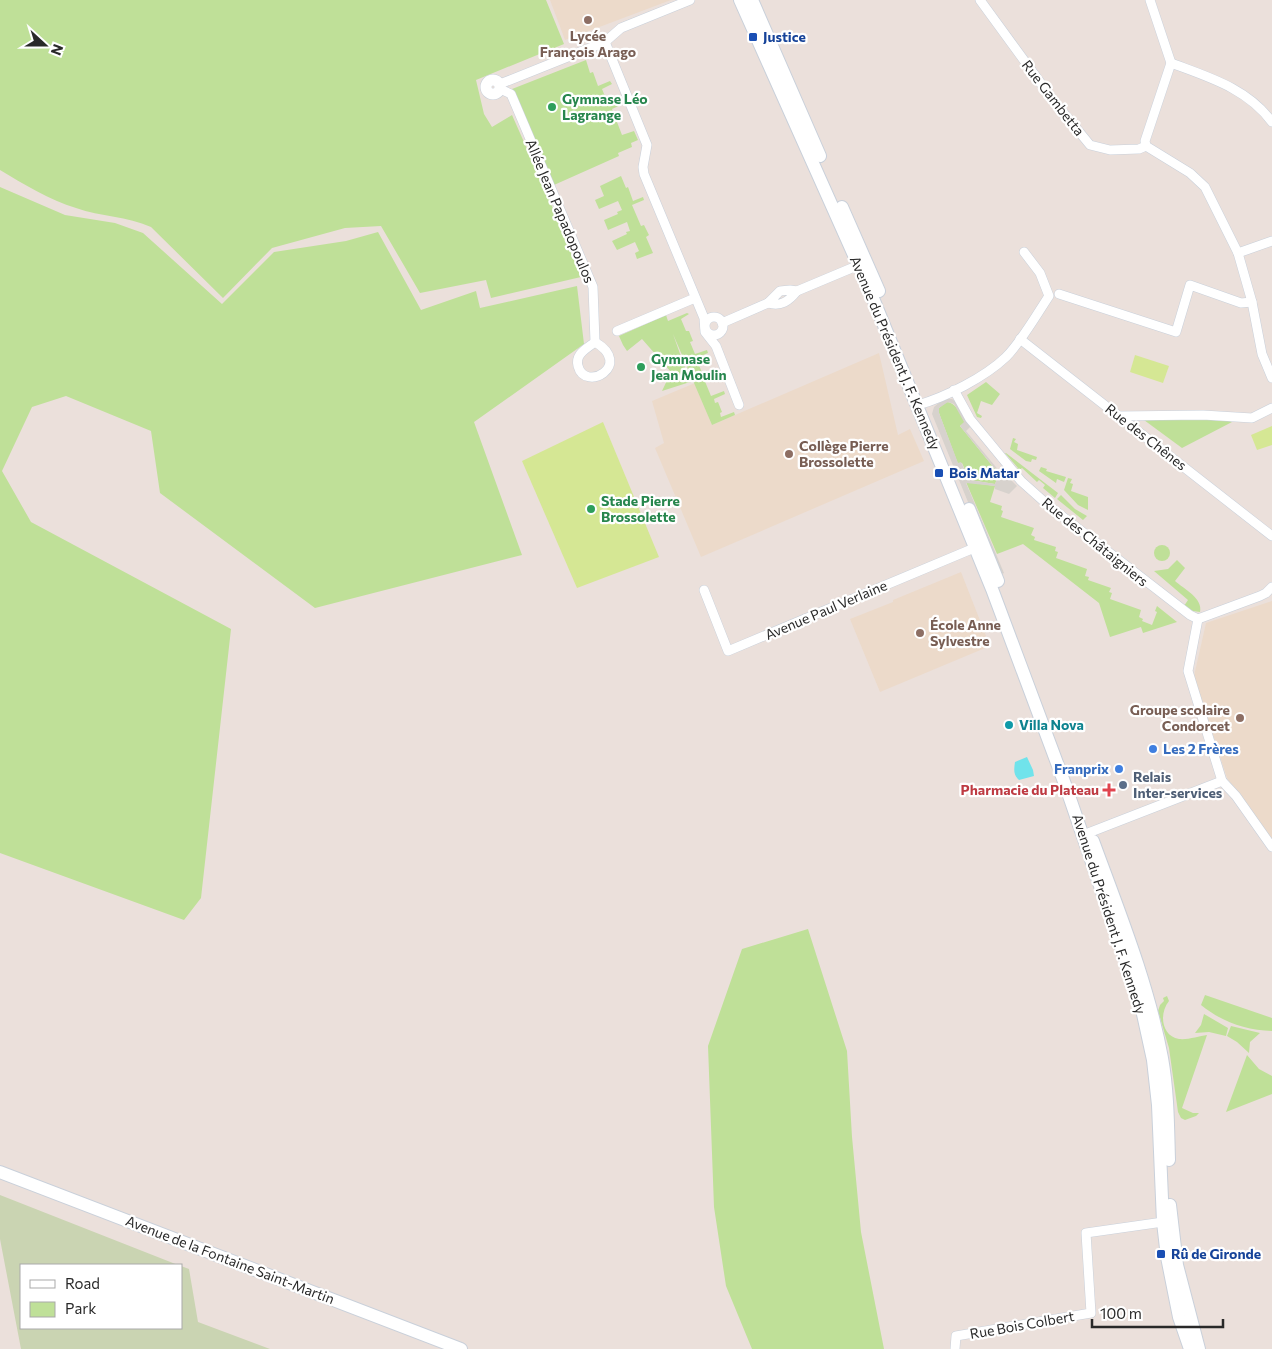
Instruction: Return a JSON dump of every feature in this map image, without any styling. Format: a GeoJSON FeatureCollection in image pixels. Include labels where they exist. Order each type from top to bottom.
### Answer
{"type":"FeatureCollection","features":[{"type":"Feature","properties":{"kind":"main road","name":"Avenue du Président J. F. Kennedy"},"geometry":{"type":"LineString","coordinates":[[740,0],[922,404]]}},
{"type":"Feature","properties":{"kind":"main road","name":"Avenue du Président J. F. Kennedy"},"geometry":{"type":"LineString","coordinates":[[752,0],[864,254],[1074,784],[1087,834],[1141,1005],[1153,1060],[1158,1105],[1163,1222],[1168,1266],[1190,1349]]}},
{"type":"Feature","properties":{"kind":"main road","name":"Avenue du Président J. F. Kennedy"},"geometry":{"type":"LineString","coordinates":[[1087,834],[1103,864],[1150,1004],[1162,1059],[1167,1105],[1170,1212],[1176,1258],[1188,1315],[1198,1349]]}},
{"type":"Feature","properties":{"kind":"main road","name":"Avenue de la Fontaine Saint-Martin"},"geometry":{"type":"LineString","coordinates":[[0,1172],[461,1349]]}},
{"type":"Feature","properties":{"kind":"street"},"geometry":{"type":"LineString","coordinates":[[690,0],[621,28],[606,42],[647,145],[643,168],[644,174],[704,318],[705,332],[716,346],[739,405]]}},
{"type":"Feature","properties":{"kind":"street","name":"Rue Gambetta"},"geometry":{"type":"LineString","coordinates":[[980,0],[1053,100],[1090,145],[1110,150],[1139,150],[1146,146]]}},
{"type":"Feature","properties":{"kind":"street"},"geometry":{"type":"LineString","coordinates":[[1150,0],[1171,63],[1145,141],[1146,146],[1190,173],[1204,187],[1238,253],[1252,302],[1262,354],[1272,378]]}},
{"type":"Feature","properties":{"kind":"street","name":"Allée Jean Papadopoulos"},"geometry":{"type":"LineString","coordinates":[[595,342],[593,287],[511,94],[500,87],[606,42]]}},
{"type":"Feature","properties":{"kind":"street"},"geometry":{"type":"LineString","coordinates":[[1171,63],[1223,82],[1248,99],[1266,114],[1272,122]]}},
{"type":"Feature","properties":{"kind":"street"},"geometry":{"type":"LineString","coordinates":[[1238,253],[1272,241]]}},
{"type":"Feature","properties":{"kind":"street"},"geometry":{"type":"LineString","coordinates":[[922,404],[954,390],[986,372],[1007,356],[1049,296],[1040,273],[1024,252]]}},
{"type":"Feature","properties":{"kind":"street"},"geometry":{"type":"LineString","coordinates":[[722,323],[768,303],[780,291],[797,291],[859,265]]}},
{"type":"Feature","properties":{"kind":"street"},"geometry":{"type":"LineString","coordinates":[[1059,294],[1176,332],[1190,285],[1241,303],[1252,302]]}},
{"type":"Feature","properties":{"kind":"street"},"geometry":{"type":"LineString","coordinates":[[617,331],[695,298]]}},
{"type":"Feature","properties":{"kind":"street"},"geometry":{"type":"LineString","coordinates":[[704,328],[706,321],[712,317],[719,319],[722,323],[723,328],[718,334],[716,346]]}},
{"type":"Feature","properties":{"kind":"street"},"geometry":{"type":"LineString","coordinates":[[704,328],[711,335],[718,334]]}},
{"type":"Feature","properties":{"kind":"street","name":"Rue des Chênes"},"geometry":{"type":"LineString","coordinates":[[1020,339],[1118,416],[1270,529]]}},
{"type":"Feature","properties":{"kind":"street","name":"Rue des Châtaigniers"},"geometry":{"type":"LineString","coordinates":[[954,390],[970,419],[1021,481],[1049,506],[1174,604],[1198,619]]}},
{"type":"Feature","properties":{"kind":"street"},"geometry":{"type":"LineString","coordinates":[[1118,416],[1252,418],[1272,408]]}},
{"type":"Feature","properties":{"kind":"street","name":"Avenue Paul Verlaine"},"geometry":{"type":"LineString","coordinates":[[704,590],[728,651],[979,546]]}},
{"type":"Feature","properties":{"kind":"street"},"geometry":{"type":"LineString","coordinates":[[1272,587],[1266,594],[1198,619],[1188,672],[1222,782],[1236,796],[1272,848]]}},
{"type":"Feature","properties":{"kind":"street"},"geometry":{"type":"LineString","coordinates":[[1087,834],[1222,782]]}},
{"type":"Feature","properties":{"kind":"street","name":"Rue Bois Colbert"},"geometry":{"type":"LineString","coordinates":[[955,1349],[956,1336],[1091,1313],[1086,1233],[1163,1222]]}},
{"type":"Feature","properties":{"kind":"shaded area","name":"Lycée François Arago"},"geometry":{"type":"Polygon","coordinates":[[[550,0],[671,0],[565,40],[550,0]]]}},
{"type":"Feature","properties":{"kind":"shaded area","name":"Collège Pierre Brossolette"},"geometry":{"type":"Polygon","coordinates":[[[879,353],[898,435],[910,429],[924,461],[701,557],[655,448],[664,443],[652,401],[695,383],[712,425],[879,353]]]}},
{"type":"Feature","properties":{"kind":"shaded area"},"geometry":{"type":"Polygon","coordinates":[[[952,399],[957,403],[971,426],[966,431],[1000,472],[1006,468],[1014,478],[1011,480],[1017,486],[1009,494],[995,489],[995,486],[966,483],[1004,573],[1000,575],[932,414],[934,407],[940,402],[952,399]],[[948,402],[939,408],[939,413],[958,463],[961,462],[966,473],[963,474],[964,479],[995,484],[999,474],[960,426],[964,422],[954,404],[948,402]]]}},
{"type":"Feature","properties":{"kind":"shaded area","name":"École Anne Sylvestre"},"geometry":{"type":"Polygon","coordinates":[[[961,572],[990,646],[880,692],[850,619],[961,572]]]}},
{"type":"Feature","properties":{"kind":"shaded area","name":"Groupe scolaire Condorcet"},"geometry":{"type":"Polygon","coordinates":[[[1272,601],[1272,841],[1227,778],[1194,676],[1206,623],[1272,601]]]}},
{"type":"Feature","properties":{"kind":"green space"},"geometry":{"type":"Polygon","coordinates":[[[0,0],[546,0],[564,44],[476,80],[484,114],[492,127],[512,115],[581,277],[491,298],[486,280],[420,293],[381,226],[345,228],[272,248],[223,298],[151,227],[142,223],[66,205],[0,170],[0,0]]]}},
{"type":"Feature","properties":{"kind":"green space"},"geometry":{"type":"Polygon","coordinates":[[[586,60],[590,73],[593,72],[598,86],[610,81],[612,84],[602,89],[609,106],[622,101],[623,104],[612,109],[622,135],[634,131],[638,140],[631,143],[632,147],[618,153],[619,156],[554,185],[512,89],[586,60]]]}},
{"type":"Feature","properties":{"kind":"green space"},"geometry":{"type":"Polygon","coordinates":[[[621,176],[626,188],[628,187],[633,201],[643,197],[644,200],[632,205],[641,226],[644,225],[649,235],[646,237],[653,253],[637,259],[635,253],[639,251],[635,242],[617,250],[612,241],[630,231],[627,222],[608,230],[604,220],[618,214],[617,212],[622,210],[618,201],[599,209],[595,200],[604,196],[600,186],[621,176]]]}},
{"type":"Feature","properties":{"kind":"green space"},"geometry":{"type":"Polygon","coordinates":[[[0,187],[65,215],[115,223],[143,233],[222,304],[274,252],[346,241],[378,232],[421,310],[476,291],[480,308],[577,286],[584,344],[474,422],[522,555],[315,608],[160,493],[151,431],[66,396],[32,407],[2,471],[31,522],[231,629],[201,898],[184,920],[0,853],[0,187]]]}},
{"type":"Feature","properties":{"kind":"green space"},"geometry":{"type":"Polygon","coordinates":[[[687,313],[689,314],[681,319],[693,341],[690,342],[695,354],[707,350],[708,353],[696,358],[703,375],[715,371],[717,374],[704,379],[711,396],[724,391],[725,394],[714,399],[715,403],[718,402],[722,412],[720,413],[721,417],[734,412],[735,415],[712,425],[673,334],[690,382],[662,391],[671,372],[642,339],[627,351],[619,336],[666,315],[668,321],[687,313]]]}},
{"type":"Feature","properties":{"kind":"green space"},"geometry":{"type":"Polygon","coordinates":[[[1135,355],[1169,366],[1163,383],[1130,372],[1135,355]]]}},
{"type":"Feature","properties":{"kind":"green space"},"geometry":{"type":"Polygon","coordinates":[[[986,382],[1000,394],[992,405],[981,401],[977,413],[982,416],[981,418],[977,417],[967,395],[986,382]]]}},
{"type":"Feature","properties":{"kind":"green space"},"geometry":{"type":"Polygon","coordinates":[[[946,402],[952,404],[957,409],[965,422],[960,426],[999,474],[995,484],[964,479],[962,474],[966,472],[962,463],[958,464],[939,413],[939,408],[946,402]]]}},
{"type":"Feature","properties":{"kind":"green space"},"geometry":{"type":"Polygon","coordinates":[[[1144,420],[1228,420],[1232,422],[1182,448],[1144,420]]]}},
{"type":"Feature","properties":{"kind":"green space","name":"Stade Pierre Brossolette"},"geometry":{"type":"Polygon","coordinates":[[[603,422],[659,557],[577,588],[522,461],[603,422]]]}},
{"type":"Feature","properties":{"kind":"green space"},"geometry":{"type":"Polygon","coordinates":[[[1272,426],[1272,445],[1257,450],[1251,435],[1272,426]]]}},
{"type":"Feature","properties":{"kind":"green space"},"geometry":{"type":"Polygon","coordinates":[[[1013,438],[1016,439],[1014,442],[1018,444],[1017,450],[1037,457],[1036,460],[1026,461],[1010,449],[1013,438]]]}},
{"type":"Feature","properties":{"kind":"green space"},"geometry":{"type":"Polygon","coordinates":[[[1005,453],[1058,493],[1055,498],[1043,488],[1045,485],[1039,480],[1037,482],[1022,468],[1017,472],[1018,468],[1005,453]]]}},
{"type":"Feature","properties":{"kind":"green space"},"geometry":{"type":"Polygon","coordinates":[[[1041,467],[1047,469],[1046,471],[1066,477],[1064,482],[1057,479],[1056,483],[1039,471],[1041,467]]]}},
{"type":"Feature","properties":{"kind":"green space"},"geometry":{"type":"Polygon","coordinates":[[[1068,478],[1072,479],[1070,483],[1073,484],[1071,491],[1088,497],[1088,510],[1078,505],[1064,490],[1068,478]]]}},
{"type":"Feature","properties":{"kind":"green space"},"geometry":{"type":"Polygon","coordinates":[[[966,482],[995,486],[990,502],[1002,506],[1001,517],[1034,528],[1031,535],[1035,537],[1034,540],[1056,547],[1055,551],[1058,552],[1056,558],[1087,569],[1085,576],[1089,577],[1088,580],[1111,588],[1109,592],[1112,593],[1110,599],[1141,610],[1139,617],[1143,619],[1142,621],[1152,625],[1157,612],[1155,611],[1157,606],[1177,622],[1143,633],[1141,627],[1110,637],[1099,603],[1023,544],[997,554],[966,482]]]}},
{"type":"Feature","properties":{"kind":"green space"},"geometry":{"type":"Polygon","coordinates":[[[1061,495],[1075,509],[1087,516],[1083,520],[1057,499],[1061,495]]]}},
{"type":"Feature","properties":{"kind":"green space"},"geometry":{"type":"Polygon","coordinates":[[[1162,545],[1170,553],[1162,561],[1154,553],[1162,545]]]}},
{"type":"Feature","properties":{"kind":"green space"},"geometry":{"type":"Polygon","coordinates":[[[1177,560],[1185,568],[1175,581],[1196,598],[1199,602],[1200,612],[1193,611],[1184,606],[1188,600],[1154,571],[1168,569],[1177,560]]]}},
{"type":"Feature","properties":{"kind":"green space"},"geometry":{"type":"Polygon","coordinates":[[[808,929],[847,1051],[852,1137],[861,1232],[884,1349],[752,1349],[726,1286],[714,1207],[708,1046],[742,949],[808,929]]]}},
{"type":"Feature","properties":{"kind":"green space"},"geometry":{"type":"Polygon","coordinates":[[[1205,995],[1272,1018],[1272,1031],[1243,1027],[1217,1016],[1201,1005],[1205,995]]]}},
{"type":"Feature","properties":{"kind":"green space"},"geometry":{"type":"Polygon","coordinates":[[[1167,996],[1169,1001],[1163,1018],[1165,1029],[1168,1033],[1179,1039],[1207,1035],[1182,1108],[1193,1113],[1199,1113],[1185,1120],[1181,1118],[1178,1112],[1169,1048],[1158,1011],[1164,1001],[1163,998],[1167,996]]]}},
{"type":"Feature","properties":{"kind":"green space"},"geometry":{"type":"Polygon","coordinates":[[[1204,1014],[1228,1028],[1226,1036],[1209,1032],[1195,1033],[1201,1025],[1204,1014]]]}},
{"type":"Feature","properties":{"kind":"green space"},"geometry":{"type":"Polygon","coordinates":[[[1231,1026],[1260,1033],[1250,1042],[1249,1053],[1227,1036],[1231,1026]]]}},
{"type":"Feature","properties":{"kind":"green space"},"geometry":{"type":"Polygon","coordinates":[[[1247,1055],[1259,1069],[1272,1076],[1272,1094],[1226,1112],[1247,1055]]]}},
{"type":"Feature","properties":{"kind":"green space"},"geometry":{"type":"Polygon","coordinates":[[[0,1195],[175,1264],[20,1264],[20,1329],[182,1329],[182,1266],[189,1269],[198,1322],[270,1349],[21,1349],[0,1239],[0,1195]]]}},
{"type":"Feature","properties":{"kind":"water"},"geometry":{"type":"Polygon","coordinates":[[[1027,757],[1034,776],[1019,780],[1015,774],[1015,762],[1027,757]]]}},
{"type":"Feature","properties":{"kind":"place","name":"Lycée François Arago"},"geometry":{"type":"Point","coordinates":[588,20]}},
{"type":"Feature","properties":{"kind":"place","name":"Justice"},"geometry":{"type":"Point","coordinates":[753,37]}},
{"type":"Feature","properties":{"kind":"place","name":"Gymnase Léo Lagrange"},"geometry":{"type":"Point","coordinates":[552,107]}},
{"type":"Feature","properties":{"kind":"place","name":"Gymnase Jean Moulin"},"geometry":{"type":"Point","coordinates":[641,367]}},
{"type":"Feature","properties":{"kind":"place","name":"Collège Pierre Brossolette"},"geometry":{"type":"Point","coordinates":[789,454]}},
{"type":"Feature","properties":{"kind":"place","name":"Bois Matar"},"geometry":{"type":"Point","coordinates":[939,473]}},
{"type":"Feature","properties":{"kind":"place","name":"Stade Pierre Brossolette"},"geometry":{"type":"Point","coordinates":[591,509]}},
{"type":"Feature","properties":{"kind":"place","name":"École Anne Sylvestre"},"geometry":{"type":"Point","coordinates":[920,633]}},
{"type":"Feature","properties":{"kind":"place","name":"Groupe scolaire Condorcet"},"geometry":{"type":"Point","coordinates":[1240,718]}},
{"type":"Feature","properties":{"kind":"place","name":"Villa Nova"},"geometry":{"type":"Point","coordinates":[1009,725]}},
{"type":"Feature","properties":{"kind":"place","name":"Les 2 Frères"},"geometry":{"type":"Point","coordinates":[1153,749]}},
{"type":"Feature","properties":{"kind":"place","name":"Franprix"},"geometry":{"type":"Point","coordinates":[1119,769]}},
{"type":"Feature","properties":{"kind":"place","name":"Relais Inter-services"},"geometry":{"type":"Point","coordinates":[1123,785]}},
{"type":"Feature","properties":{"kind":"place","name":"Pharmacie du Plateau"},"geometry":{"type":"Point","coordinates":[1109,790]}},
{"type":"Feature","properties":{"kind":"place","name":"Rû de Gironde"},"geometry":{"type":"Point","coordinates":[1161,1254]}}]}
